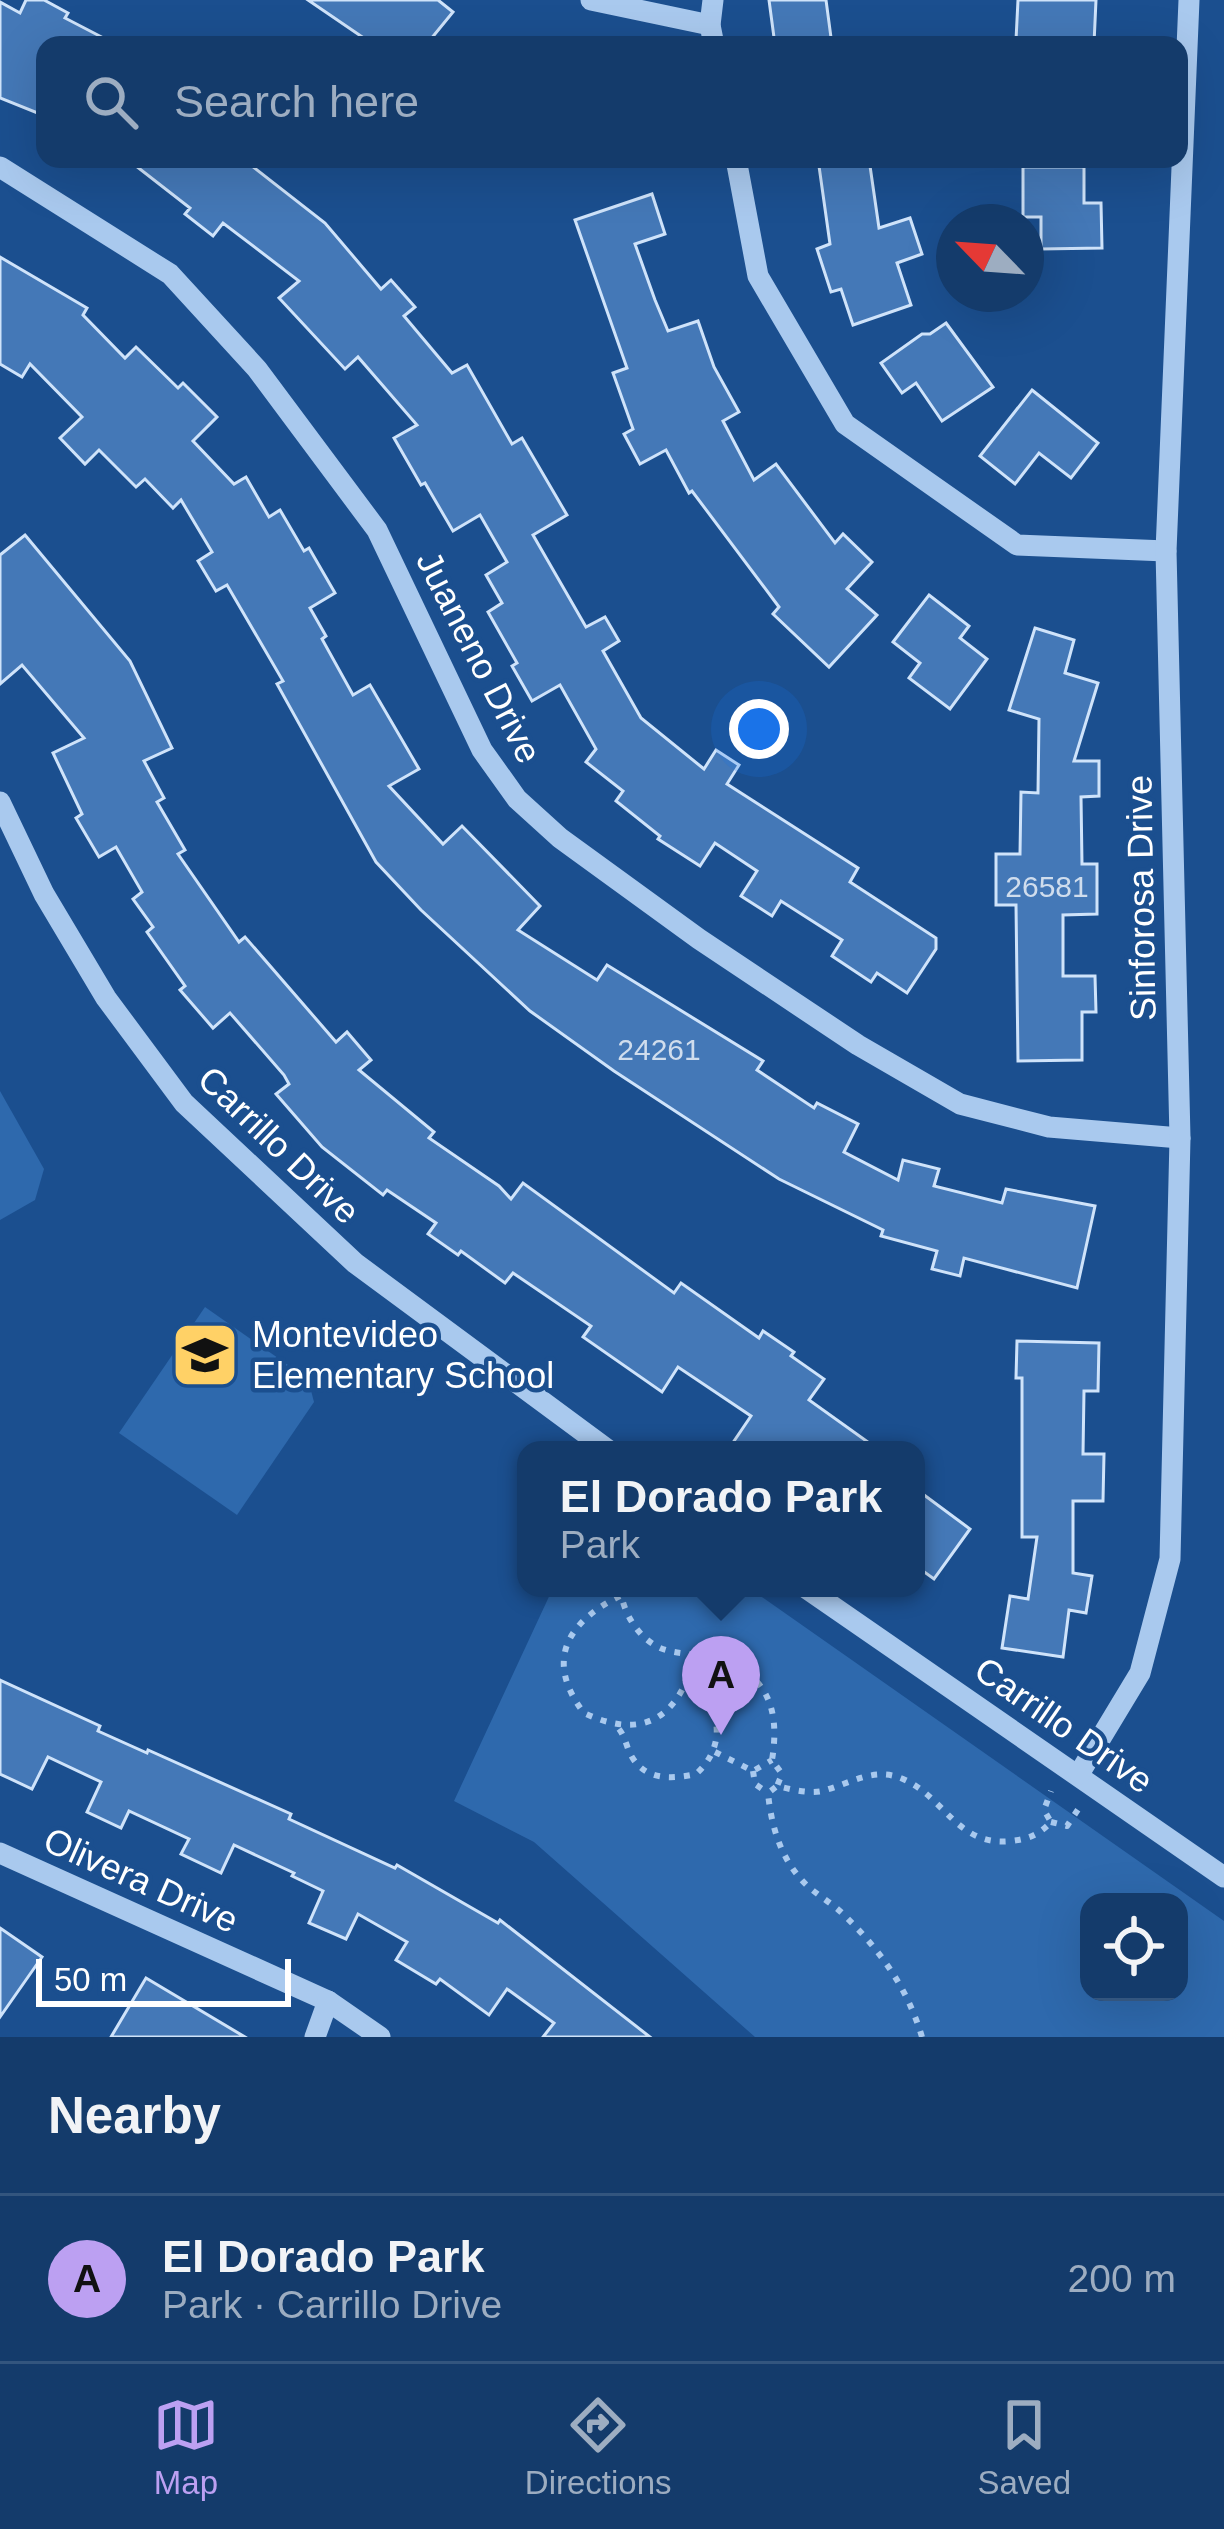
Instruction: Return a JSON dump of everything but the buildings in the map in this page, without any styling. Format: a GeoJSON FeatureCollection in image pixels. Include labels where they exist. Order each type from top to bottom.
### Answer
{"type":"FeatureCollection","features":[{"type":"Feature","properties":{"kind":"street"},"geometry":{"type":"LineString","coordinates":[[591,0],[712,35],[713,0]]}},
{"type":"Feature","properties":{"kind":"street","name":"Sinforosa Drive"},"geometry":{"type":"LineString","coordinates":[[1187,36],[1189,0]]}},
{"type":"Feature","properties":{"kind":"street","name":"Juaneno Drive"},"geometry":{"type":"LineString","coordinates":[[0,167],[170,274],[257,369],[377,530],[482,750],[517,799],[560,838],[718,952],[858,1045],[960,1104],[1049,1127],[1180,1138]]}},
{"type":"Feature","properties":{"kind":"street"},"geometry":{"type":"LineString","coordinates":[[738,168],[758,276],[845,424],[1017,545],[1166,551]]}},
{"type":"Feature","properties":{"kind":"street","name":"Sinforosa Drive"},"geometry":{"type":"LineString","coordinates":[[1072,1770],[1140,1672],[1170,1559],[1180,1138],[1166,551],[1182,168]]}},
{"type":"Feature","properties":{"kind":"street","name":"Carrillo Drive"},"geometry":{"type":"LineString","coordinates":[[0,802],[44,894],[106,998],[184,1103],[355,1263],[596,1441]]}},
{"type":"Feature","properties":{"kind":"street","name":"Carrillo Drive"},"geometry":{"type":"LineString","coordinates":[[819,1597],[1224,1876]]}},
{"type":"Feature","properties":{"kind":"street","name":"Olivera Drive"},"geometry":{"type":"LineString","coordinates":[[0,1853],[328,2001],[380,2037]]}},
{"type":"Feature","properties":{"kind":"street"},"geometry":{"type":"LineString","coordinates":[[315,2037],[328,2001]]}},
{"type":"Feature","properties":{"kind":"path"},"geometry":{"type":"LineString","coordinates":[[613,1597],[571,1632],[563,1654],[575,1701],[584,1713],[617,1726],[644,1725],[665,1713],[682,1690],[690,1653]]}},
{"type":"Feature","properties":{"kind":"path"},"geometry":{"type":"LineString","coordinates":[[622,1597],[634,1627],[660,1648],[721,1659],[757,1682],[777,1717],[772,1760],[782,1774],[768,1793]]}},
{"type":"Feature","properties":{"kind":"path"},"geometry":{"type":"LineString","coordinates":[[617,1726],[634,1762],[663,1778],[696,1774],[715,1752],[717,1718],[703,1697],[682,1690]]}},
{"type":"Feature","properties":{"kind":"path"},"geometry":{"type":"LineString","coordinates":[[715,1752],[753,1771]]}},
{"type":"Feature","properties":{"kind":"path"},"geometry":{"type":"LineString","coordinates":[[753,1771],[772,1760]]}},
{"type":"Feature","properties":{"kind":"path"},"geometry":{"type":"LineString","coordinates":[[777,1786],[818,1792],[864,1776],[890,1775],[925,1792],[961,1830],[1002,1842],[1031,1838],[1051,1822],[1045,1802],[1072,1770]]}},
{"type":"Feature","properties":{"kind":"path"},"geometry":{"type":"LineString","coordinates":[[753,1771],[755,1784],[768,1793],[782,1851],[801,1880],[841,1911],[899,1979],[922,2037]]}},
{"type":"Feature","properties":{"kind":"shaded area"},"geometry":{"type":"Polygon","coordinates":[[[0,1091],[44,1169],[35,1200],[0,1220],[0,1091]]]}},
{"type":"Feature","properties":{"kind":"shaded area"},"geometry":{"type":"Polygon","coordinates":[[[205,1307],[308,1379],[314,1402],[237,1515],[119,1433],[205,1307]]]}},
{"type":"Feature","properties":{"kind":"shaded area"},"geometry":{"type":"Polygon","coordinates":[[[549,1597],[762,1597],[1184,1893],[1080,1893],[1080,2001],[1188,2001],[1188,1896],[1224,1921],[1224,2037],[755,2037],[534,1842],[454,1801],[549,1597]]]}},
{"type":"Feature","properties":{"kind":"place","name":"Montevideo Elementary School"},"geometry":{"type":"Point","coordinates":[205,1355]}},
{"type":"Feature","properties":{"kind":"place","name":"El Dorado Park"},"geometry":{"type":"Point","coordinates":[721,1735]}}]}
